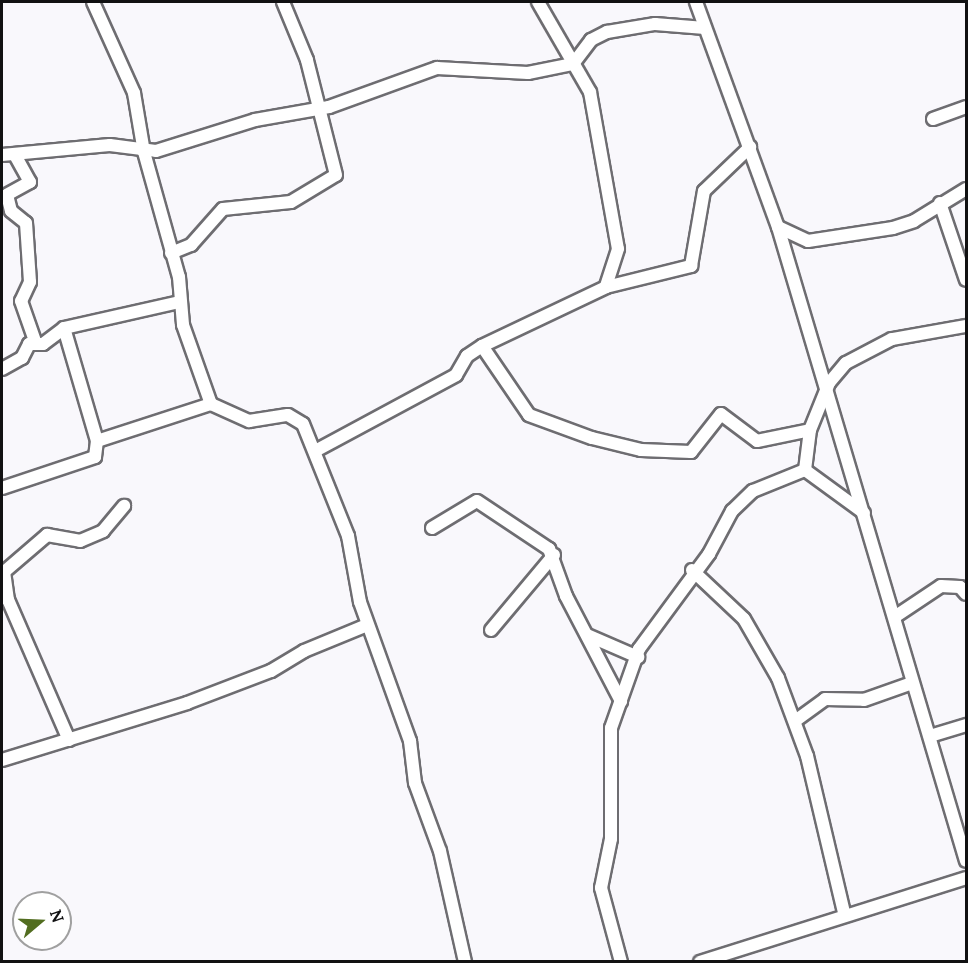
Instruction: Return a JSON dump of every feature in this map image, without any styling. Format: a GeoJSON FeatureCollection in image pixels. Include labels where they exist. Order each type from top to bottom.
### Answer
{"type":"FeatureCollection","features":[{"type":"Feature","properties":{"kind":"street"},"geometry":{"type":"LineString","coordinates":[[93,2],[134,93],[144,152],[171,253],[179,302],[211,404]]}},
{"type":"Feature","properties":{"kind":"street"},"geometry":{"type":"LineString","coordinates":[[171,253],[191,245],[223,209],[291,202],[333,179],[336,167],[315,111],[307,60],[283,2]]}},
{"type":"Feature","properties":{"kind":"street"},"geometry":{"type":"LineString","coordinates":[[538,2],[590,92],[618,249],[606,287]]}},
{"type":"Feature","properties":{"kind":"street"},"geometry":{"type":"LineString","coordinates":[[696,2],[778,227],[825,392],[896,616],[912,683],[930,736],[966,861]]}},
{"type":"Feature","properties":{"kind":"street"},"geometry":{"type":"LineString","coordinates":[[2,155],[110,145],[144,152],[255,120],[315,111],[438,68],[517,73],[573,64],[591,40],[607,32],[656,24],[705,28]]}},
{"type":"Feature","properties":{"kind":"street"},"geometry":{"type":"LineString","coordinates":[[933,119],[966,107]]}},
{"type":"Feature","properties":{"kind":"street"},"geometry":{"type":"LineString","coordinates":[[317,450],[456,375],[467,356],[482,346],[606,287],[693,264],[694,229],[704,191],[750,147]]}},
{"type":"Feature","properties":{"kind":"street"},"geometry":{"type":"LineString","coordinates":[[15,155],[30,180],[7,195],[11,211],[26,223],[30,282],[21,301],[35,341]]}},
{"type":"Feature","properties":{"kind":"street"},"geometry":{"type":"LineString","coordinates":[[778,227],[812,241],[909,224],[966,189]]}},
{"type":"Feature","properties":{"kind":"street"},"geometry":{"type":"LineString","coordinates":[[940,203],[966,280]]}},
{"type":"Feature","properties":{"kind":"street"},"geometry":{"type":"LineString","coordinates":[[35,341],[43,344],[64,328],[179,302]]}},
{"type":"Feature","properties":{"kind":"street"},"geometry":{"type":"LineString","coordinates":[[805,470],[810,430],[825,392],[846,363],[881,343],[966,326]]}},
{"type":"Feature","properties":{"kind":"street"},"geometry":{"type":"LineString","coordinates":[[2,488],[95,457],[97,441],[64,328]]}},
{"type":"Feature","properties":{"kind":"street"},"geometry":{"type":"LineString","coordinates":[[2,369],[22,358],[35,341]]}},
{"type":"Feature","properties":{"kind":"street"},"geometry":{"type":"LineString","coordinates":[[482,346],[531,416],[632,448],[691,452],[721,414],[757,441],[810,430]]}},
{"type":"Feature","properties":{"kind":"street"},"geometry":{"type":"LineString","coordinates":[[97,441],[211,404],[249,421],[293,417],[306,426],[348,536],[351,570],[367,625],[410,741],[415,783],[440,851],[465,962]]}},
{"type":"Feature","properties":{"kind":"street"},"geometry":{"type":"LineString","coordinates":[[805,470],[864,513]]}},
{"type":"Feature","properties":{"kind":"street"},"geometry":{"type":"LineString","coordinates":[[621,962],[601,896],[611,839],[611,728],[621,701],[638,657],[692,570],[745,498],[805,470]]}},
{"type":"Feature","properties":{"kind":"street"},"geometry":{"type":"LineString","coordinates":[[432,528],[477,501],[554,555],[561,584],[621,701]]}},
{"type":"Feature","properties":{"kind":"street"},"geometry":{"type":"LineString","coordinates":[[69,740],[8,600],[4,572],[47,535],[80,541],[103,531],[124,506]]}},
{"type":"Feature","properties":{"kind":"street"},"geometry":{"type":"LineString","coordinates":[[491,630],[554,555]]}},
{"type":"Feature","properties":{"kind":"street"},"geometry":{"type":"LineString","coordinates":[[692,570],[744,619],[767,656],[795,721],[833,853],[844,912]]}},
{"type":"Feature","properties":{"kind":"street"},"geometry":{"type":"LineString","coordinates":[[896,616],[941,586],[960,587],[966,594]]}},
{"type":"Feature","properties":{"kind":"street"},"geometry":{"type":"LineString","coordinates":[[2,760],[69,740],[271,671],[304,651],[367,625]]}},
{"type":"Feature","properties":{"kind":"street"},"geometry":{"type":"LineString","coordinates":[[586,635],[638,657]]}},
{"type":"Feature","properties":{"kind":"street"},"geometry":{"type":"LineString","coordinates":[[795,721],[825,699],[864,700],[912,683]]}},
{"type":"Feature","properties":{"kind":"street"},"geometry":{"type":"LineString","coordinates":[[930,736],[966,725]]}},
{"type":"Feature","properties":{"kind":"street"},"geometry":{"type":"LineString","coordinates":[[700,962],[844,912],[966,878]]}}]}
